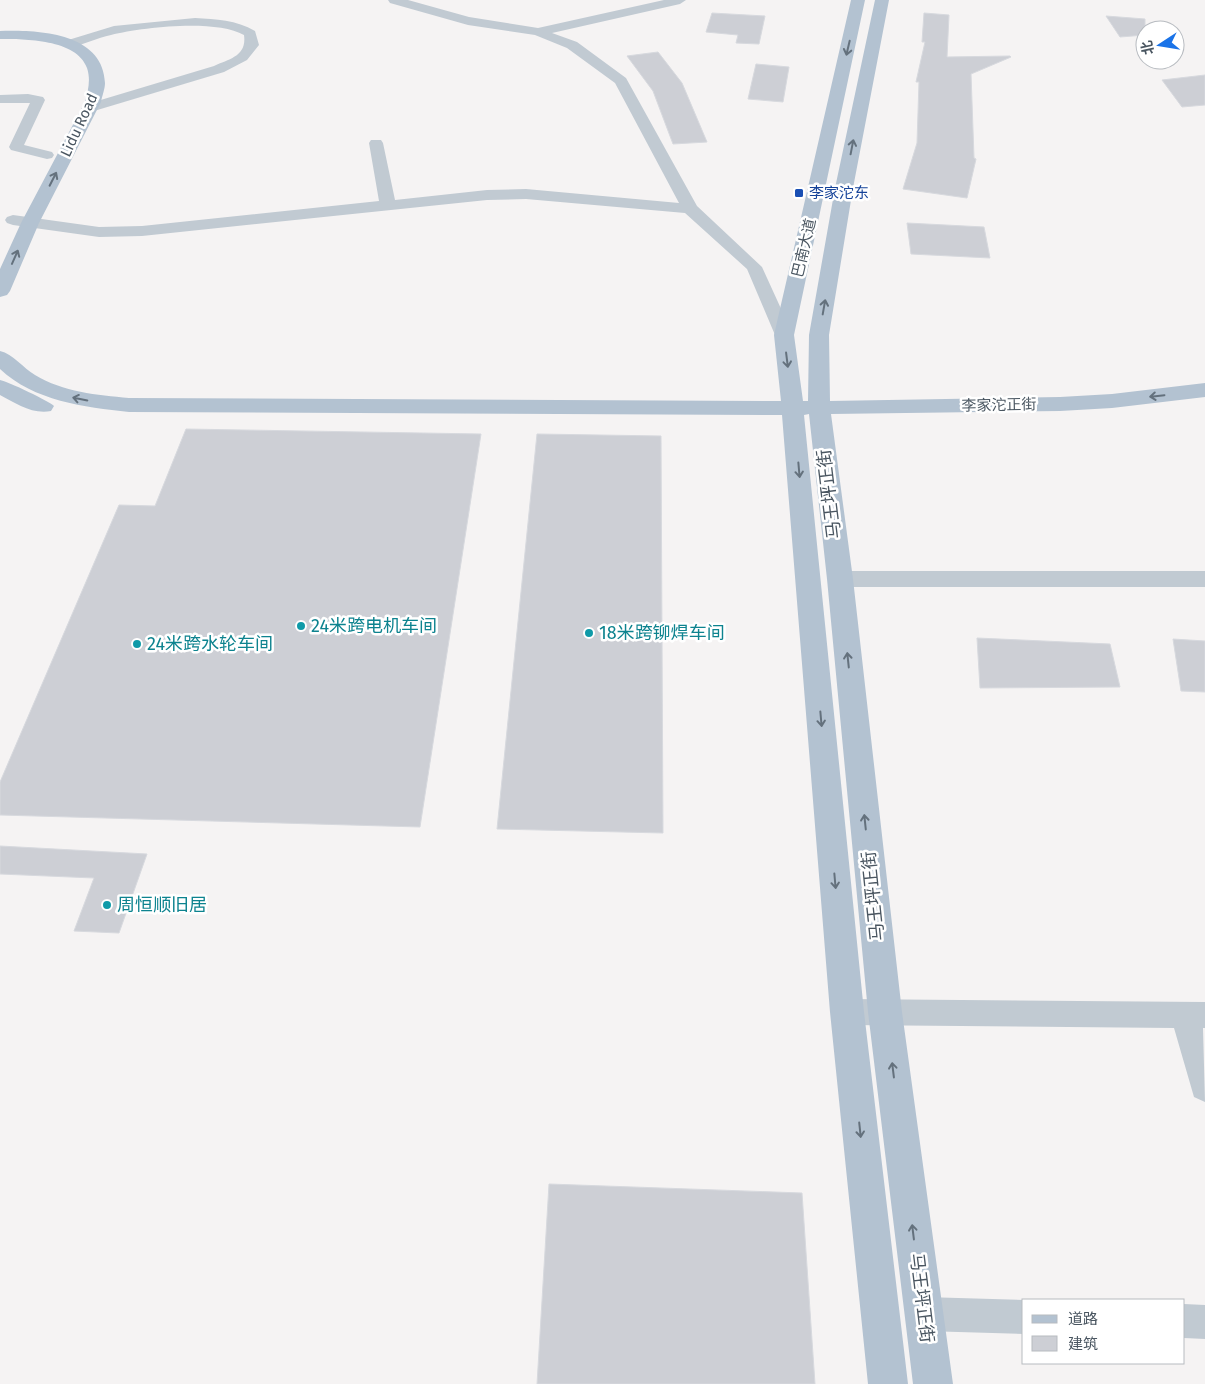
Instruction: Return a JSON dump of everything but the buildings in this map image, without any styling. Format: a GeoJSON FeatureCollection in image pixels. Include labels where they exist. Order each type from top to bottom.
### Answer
{"type":"FeatureCollection","features":[{"type":"Feature","properties":{"kind":"main road","name":"巴南大道"},"geometry":{"type":"LineString","coordinates":[[807,415],[784,335],[858,0]]}},
{"type":"Feature","properties":{"kind":"main road","name":"巴南大道"},"geometry":{"type":"LineString","coordinates":[[807,415],[844,188],[882,0]]}},
{"type":"Feature","properties":{"kind":"main road","name":"Lidu Road"},"geometry":{"type":"LineString","coordinates":[[0,35],[38,36],[70,44],[84,52],[95,66],[97,83],[47,155],[39,172]]}},
{"type":"Feature","properties":{"kind":"main road","name":"Lidu Road"},"geometry":{"type":"LineString","coordinates":[[0,41],[39,44],[59,49],[72,57],[79,69],[80,77]]}},
{"type":"Feature","properties":{"kind":"main road","name":"Lidu Road"},"geometry":{"type":"LineString","coordinates":[[22,215],[83,104]]}},
{"type":"Feature","properties":{"kind":"main road"},"geometry":{"type":"LineString","coordinates":[[0,247],[22,215]]}},
{"type":"Feature","properties":{"kind":"main road"},"geometry":{"type":"LineString","coordinates":[[0,291],[22,215]]}},
{"type":"Feature","properties":{"kind":"main road"},"geometry":{"type":"LineString","coordinates":[[0,357],[8,366],[28,381],[54,394],[85,401],[129,405],[807,415]]}},
{"type":"Feature","properties":{"kind":"main road"},"geometry":{"type":"LineString","coordinates":[[0,386],[25,400],[52,410],[123,418],[807,415]]}},
{"type":"Feature","properties":{"kind":"main road","name":"李家沱正街"},"geometry":{"type":"LineString","coordinates":[[807,415],[1112,401],[1205,390]]}},
{"type":"Feature","properties":{"kind":"main road","name":"李家沱正街"},"geometry":{"type":"LineString","coordinates":[[807,415],[1068,418],[1161,412],[1205,406]]}},
{"type":"Feature","properties":{"kind":"main road","name":"马王坪正街"},"geometry":{"type":"LineString","coordinates":[[807,415],[840,579],[885,1012],[933,1384]]}},
{"type":"Feature","properties":{"kind":"main road","name":"马王坪正街"},"geometry":{"type":"LineString","coordinates":[[807,415],[847,1012],[888,1384]]}},
{"type":"Feature","properties":{"kind":"street"},"geometry":{"type":"LineString","coordinates":[[394,0],[468,21],[538,32],[572,45],[621,81],[690,208],[754,267],[784,335]]}},
{"type":"Feature","properties":{"kind":"street"},"geometry":{"type":"LineString","coordinates":[[538,32],[680,0]]}},
{"type":"Feature","properties":{"kind":"street"},"geometry":{"type":"LineString","coordinates":[[70,44],[121,29],[185,23],[230,24],[244,27],[252,34],[253,43],[249,53],[238,61],[219,69],[83,104]]}},
{"type":"Feature","properties":{"kind":"street"},"geometry":{"type":"LineString","coordinates":[[0,99],[28,98],[38,100],[16,147],[47,155]]}},
{"type":"Feature","properties":{"kind":"street"},"geometry":{"type":"LineString","coordinates":[[376,143],[388,205]]}},
{"type":"Feature","properties":{"kind":"street"},"geometry":{"type":"LineString","coordinates":[[22,215],[99,232],[142,231],[487,195],[526,194],[690,208]]}},
{"type":"Feature","properties":{"kind":"street"},"geometry":{"type":"LineString","coordinates":[[840,579],[1205,579]]}},
{"type":"Feature","properties":{"kind":"street"},"geometry":{"type":"LineString","coordinates":[[847,1012],[1195,1015],[1205,1086]]}},
{"type":"Feature","properties":{"kind":"street"},"geometry":{"type":"LineString","coordinates":[[924,1314],[1022,1317]]}},
{"type":"Feature","properties":{"kind":"street"},"geometry":{"type":"LineString","coordinates":[[1185,1321],[1205,1322]]}},
{"type":"Feature","properties":{"kind":"place","name":"李家沱东"},"geometry":{"type":"Point","coordinates":[799,193]}},
{"type":"Feature","properties":{"kind":"place","name":"24米跨电机车间"},"geometry":{"type":"Point","coordinates":[301,626]}},
{"type":"Feature","properties":{"kind":"place","name":"18米跨铆焊车间"},"geometry":{"type":"Point","coordinates":[589,633]}},
{"type":"Feature","properties":{"kind":"place","name":"24米跨水轮车间"},"geometry":{"type":"Point","coordinates":[137,644]}},
{"type":"Feature","properties":{"kind":"place","name":"周恒顺旧居"},"geometry":{"type":"Point","coordinates":[107,905]}}]}
